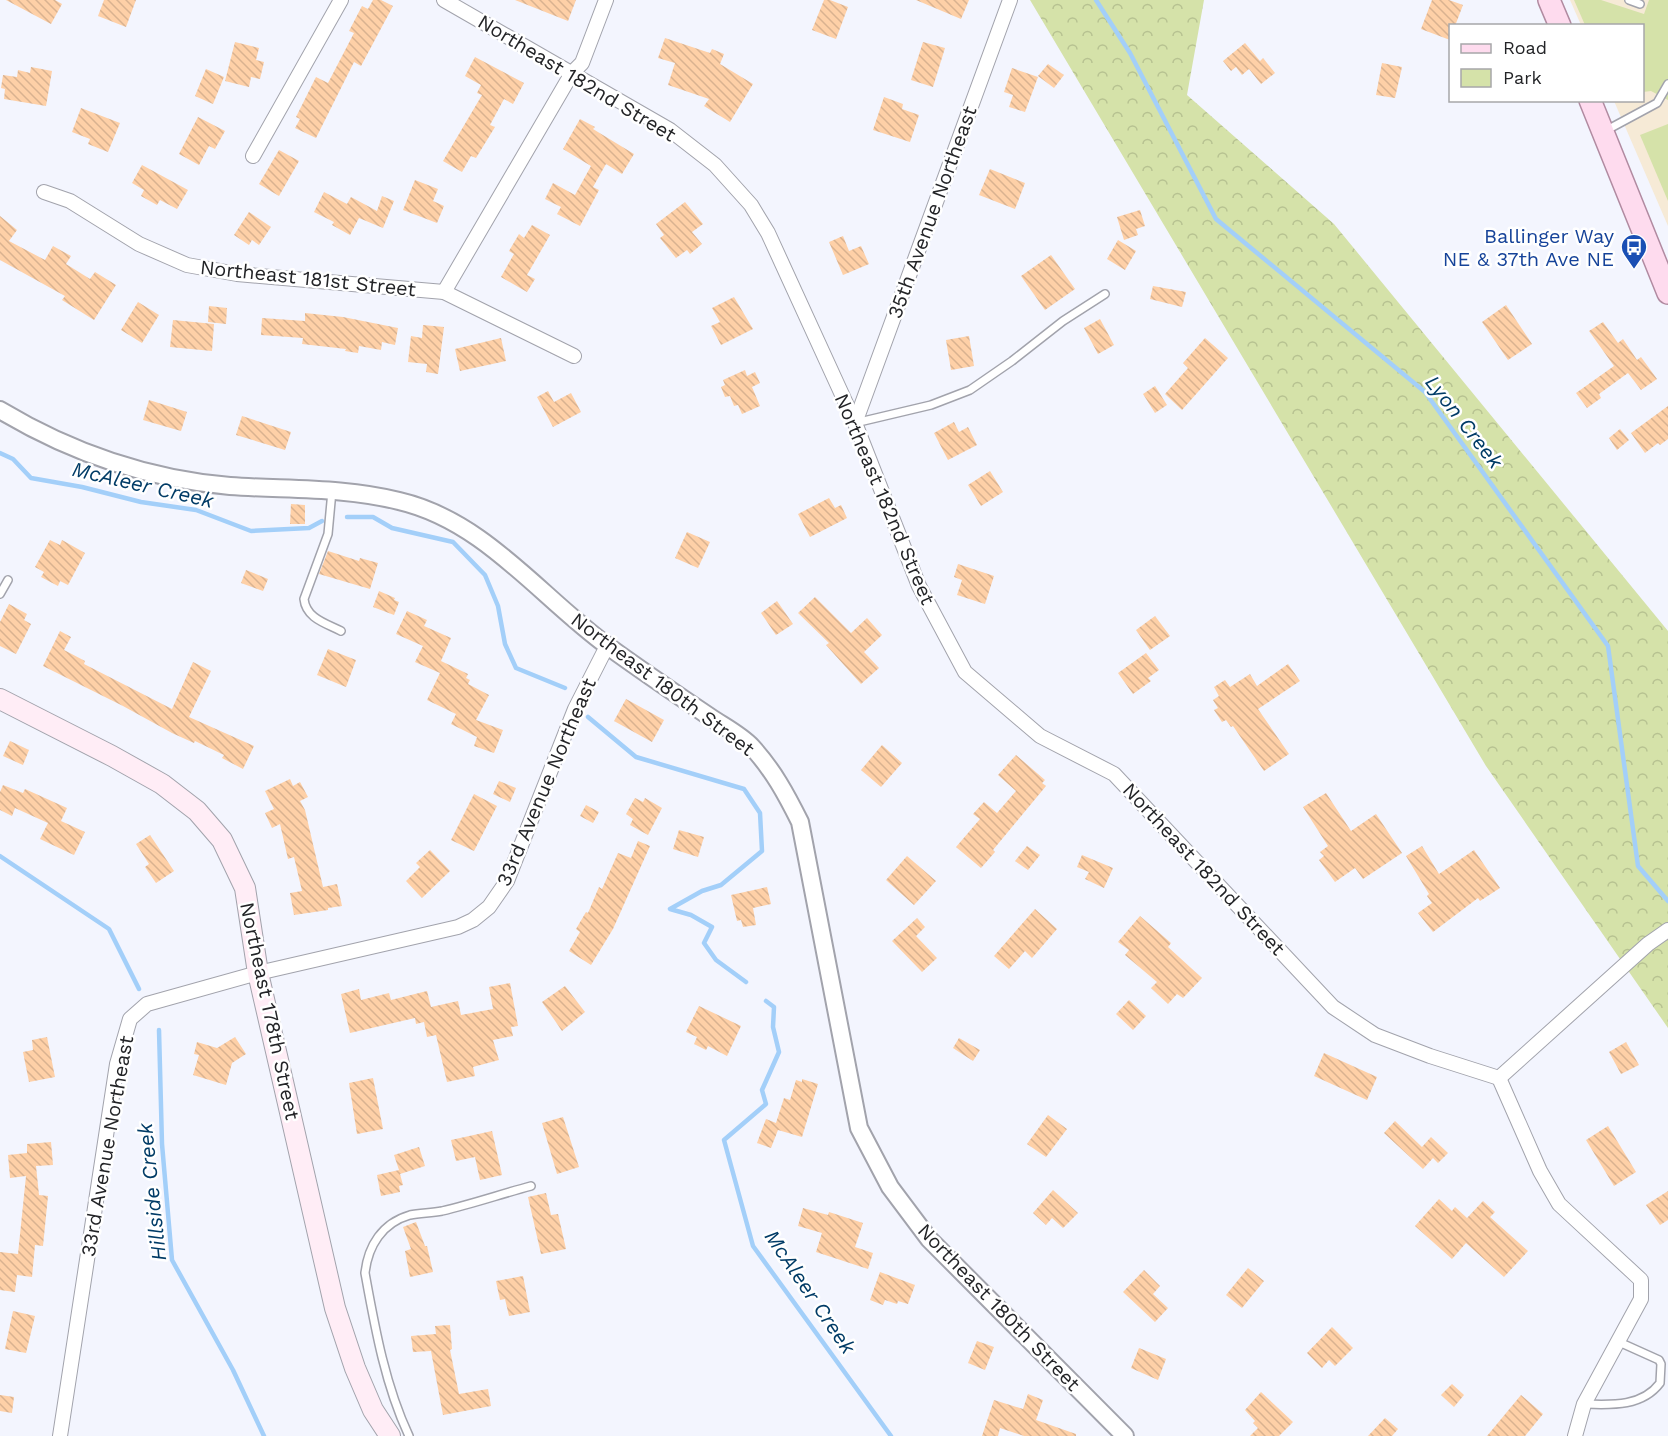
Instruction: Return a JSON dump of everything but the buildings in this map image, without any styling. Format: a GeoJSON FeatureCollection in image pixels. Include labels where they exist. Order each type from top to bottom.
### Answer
{"type":"FeatureCollection","features":[{"type":"Feature","properties":{"kind":"main road"},"geometry":{"type":"LineString","coordinates":[[1549,0],[1559,24]]}},
{"type":"Feature","properties":{"kind":"main road"},"geometry":{"type":"LineString","coordinates":[[1591,102],[1668,293]]}},
{"type":"Feature","properties":{"kind":"main road","name":"Northeast 178th Street"},"geometry":{"type":"LineString","coordinates":[[0,699],[162,784],[197,811],[222,840],[245,888],[258,973],[335,1308],[355,1368],[373,1410],[390,1436]]}},
{"type":"Feature","properties":{"kind":"street"},"geometry":{"type":"LineString","coordinates":[[253,156],[341,0]]}},
{"type":"Feature","properties":{"kind":"street","name":"Northeast 182nd Street"},"geometry":{"type":"LineString","coordinates":[[444,0],[670,130],[715,165],[751,205],[768,234],[855,423],[918,586],[964,672],[1040,736],[1114,774],[1333,1007],[1375,1035],[1430,1056],[1499,1078]]}},
{"type":"Feature","properties":{"kind":"street"},"geometry":{"type":"LineString","coordinates":[[444,292],[572,73],[582,63],[606,0]]}},
{"type":"Feature","properties":{"kind":"street","name":"35th Avenue Northeast"},"geometry":{"type":"LineString","coordinates":[[855,423],[1005,2]]}},
{"type":"Feature","properties":{"kind":"street","name":"Northeast 181st Street"},"geometry":{"type":"LineString","coordinates":[[44,192],[70,201],[139,244],[187,265],[237,274],[444,292],[574,356]]}},
{"type":"Feature","properties":{"kind":"street","name":"Northeast 180th Street"},"geometry":{"type":"LineString","coordinates":[[0,410],[57,441],[111,462],[178,479],[233,486],[332,491],[399,501],[436,512],[455,522],[492,548],[607,646],[750,745],[782,785],[800,822],[859,1128],[890,1187],[929,1239],[1125,1436]]}},
{"type":"Feature","properties":{"kind":"street","name":"33rd Avenue Northeast"},"geometry":{"type":"LineString","coordinates":[[60,1436],[117,1064],[130,1019],[147,1004],[258,973],[458,927],[473,920],[489,907],[507,881],[575,709],[607,646]]}},
{"type":"Feature","properties":{"kind":"street"},"geometry":{"type":"LineString","coordinates":[[1575,1436],[1584,1404],[1641,1299],[1641,1280],[1559,1204],[1540,1172],[1499,1078],[1648,944],[1668,930]]}},
{"type":"Feature","properties":{"kind":"lane"},"geometry":{"type":"LineString","coordinates":[[1629,0],[1640,4]]}},
{"type":"Feature","properties":{"kind":"lane"},"geometry":{"type":"LineString","coordinates":[[1603,132],[1657,103],[1668,84]]}},
{"type":"Feature","properties":{"kind":"lane"},"geometry":{"type":"LineString","coordinates":[[855,423],[932,405],[970,390],[1063,321],[1105,294]]}},
{"type":"Feature","properties":{"kind":"lane"},"geometry":{"type":"LineString","coordinates":[[332,491],[328,534],[304,599],[309,614],[341,631]]}},
{"type":"Feature","properties":{"kind":"lane"},"geometry":{"type":"LineString","coordinates":[[0,594],[8,580]]}},
{"type":"Feature","properties":{"kind":"lane"},"geometry":{"type":"LineString","coordinates":[[409,1436],[398,1413],[386,1370],[365,1273],[367,1257],[375,1239],[390,1225],[409,1216],[441,1211],[531,1186]]}},
{"type":"Feature","properties":{"kind":"lane"},"geometry":{"type":"LineString","coordinates":[[1584,1404],[1620,1405],[1632,1402],[1649,1393],[1660,1383],[1661,1364],[1659,1360],[1619,1342]]}},
{"type":"Feature","properties":{"kind":"shaded area"},"geometry":{"type":"Polygon","coordinates":[[[1570,0],[1668,0],[1668,226],[1614,102],[1644,102],[1644,24],[1581,24],[1570,0]]]}},
{"type":"Feature","properties":{"kind":"green space"},"geometry":{"type":"Polygon","coordinates":[[[1030,0],[1204,0],[1187,95],[1334,224],[1668,631],[1668,1028],[1486,766],[1030,0]]]}},
{"type":"Feature","properties":{"kind":"green space"},"geometry":{"type":"Polygon","coordinates":[[[1574,0],[1601,0],[1644,14],[1649,0],[1668,0],[1668,100],[1651,91],[1644,92],[1644,24],[1585,24],[1574,0]]]}},
{"type":"Feature","properties":{"kind":"green space"},"geometry":{"type":"Polygon","coordinates":[[[1668,124],[1668,201],[1640,135],[1668,124]]]}},
{"type":"Feature","properties":{"kind":"waterway","name":"Lyon Creek"},"geometry":{"type":"LineString","coordinates":[[1096,0],[1130,53],[1216,219],[1425,392],[1608,646],[1638,866],[1668,901]]}},
{"type":"Feature","properties":{"kind":"waterway","name":"McAleer Creek"},"geometry":{"type":"LineString","coordinates":[[0,453],[13,459],[31,478],[82,487],[141,502],[196,510],[251,531],[309,528],[322,521]]}},
{"type":"Feature","properties":{"kind":"waterway","name":"McAleer Creek"},"geometry":{"type":"LineString","coordinates":[[347,517],[373,517],[392,528],[453,542],[485,575],[498,606],[505,644],[516,668],[565,688]]}},
{"type":"Feature","properties":{"kind":"waterway","name":"McAleer Creek"},"geometry":{"type":"LineString","coordinates":[[588,717],[636,757],[744,789],[760,813],[762,851],[721,885],[702,891],[670,909],[691,915],[712,927],[704,943],[716,960],[746,982]]}},
{"type":"Feature","properties":{"kind":"waterway","name":"Hillside Creek"},"geometry":{"type":"LineString","coordinates":[[0,856],[109,929],[139,989]]}},
{"type":"Feature","properties":{"kind":"waterway","name":"McAleer Creek"},"geometry":{"type":"LineString","coordinates":[[766,1001],[774,1007],[773,1027],[779,1052],[762,1090],[766,1104],[724,1140],[753,1246],[891,1436]]}},
{"type":"Feature","properties":{"kind":"waterway","name":"Hillside Creek"},"geometry":{"type":"LineString","coordinates":[[159,1030],[162,1144],[172,1260],[233,1370],[264,1436]]}},
{"type":"Feature","properties":{"kind":"place","name":"Ballinger Way NE & 37th Ave NE"},"geometry":{"type":"Point","coordinates":[1634,270]}}]}
